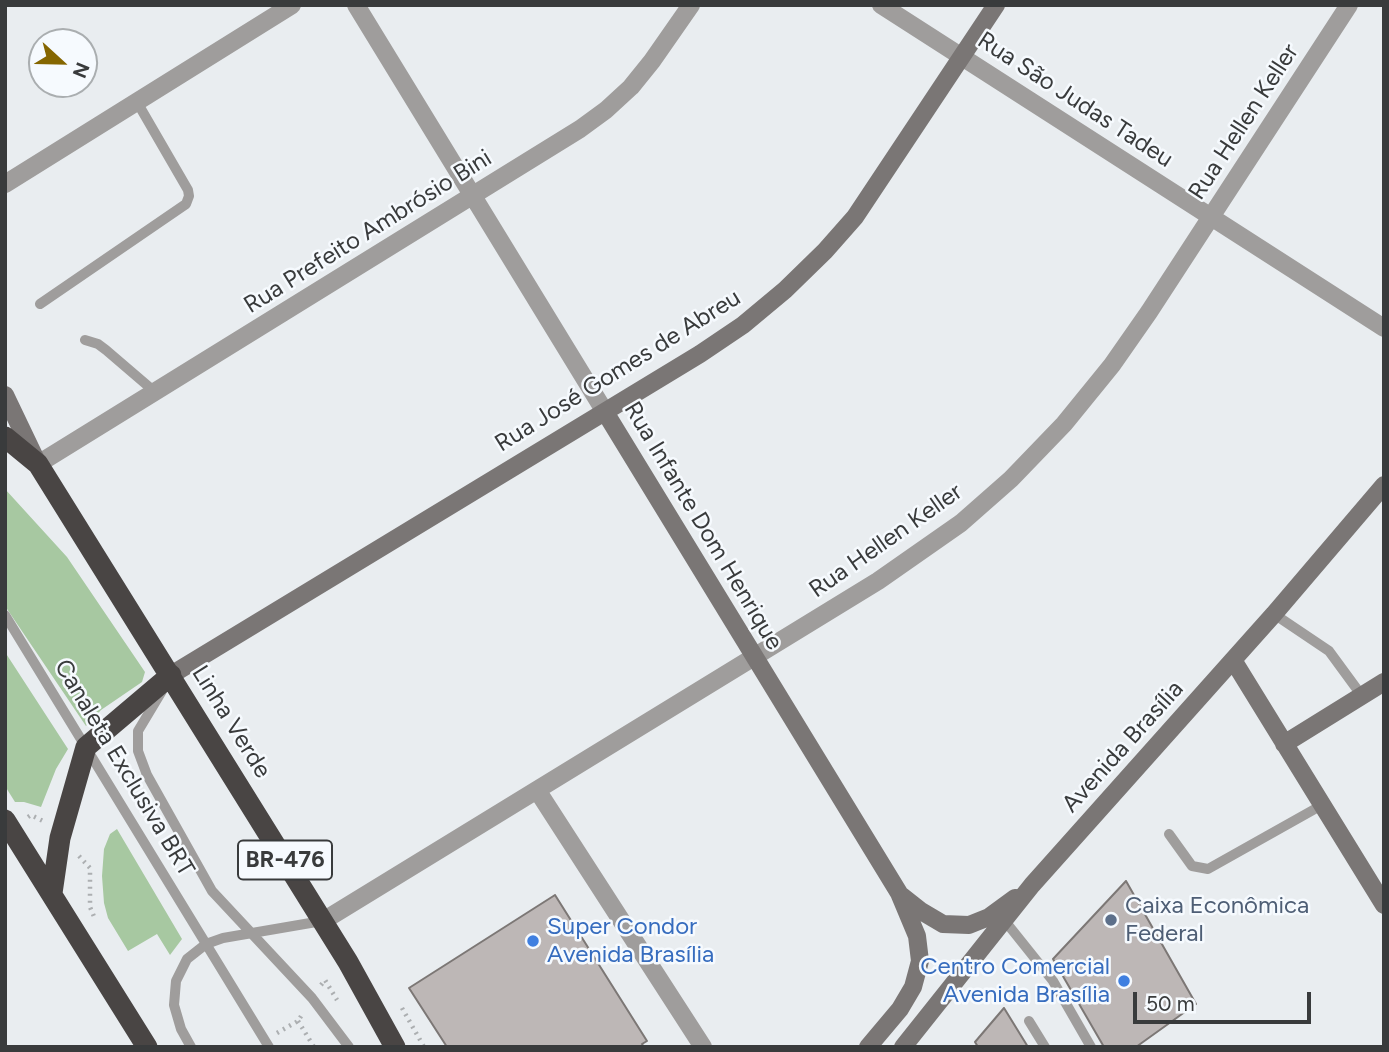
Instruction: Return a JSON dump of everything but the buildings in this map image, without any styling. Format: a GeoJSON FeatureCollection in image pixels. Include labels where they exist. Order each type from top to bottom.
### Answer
{"type":"FeatureCollection","features":[{"type":"Feature","properties":{"kind":"highway","name":"Linha Verde"},"geometry":{"type":"LineString","coordinates":[[5,437],[38,464],[323,921],[395,1047]]}},
{"type":"Feature","properties":{"kind":"highway"},"geometry":{"type":"LineString","coordinates":[[52,893],[60,838],[86,747],[172,675]]}},
{"type":"Feature","properties":{"kind":"highway"},"geometry":{"type":"LineString","coordinates":[[5,820],[147,1047]]}},
{"type":"Feature","properties":{"kind":"main road","name":"Rua José Gomes de Abreu"},"geometry":{"type":"LineString","coordinates":[[172,675],[743,325],[785,290],[855,217],[996,5]]}},
{"type":"Feature","properties":{"kind":"main road"},"geometry":{"type":"LineString","coordinates":[[5,395],[38,464]]}},
{"type":"Feature","properties":{"kind":"main road","name":"Rua Infante Dom Henrique"},"geometry":{"type":"LineString","coordinates":[[605,412],[899,893],[917,936],[920,961],[913,987],[900,1009],[868,1047]]}},
{"type":"Feature","properties":{"kind":"main road","name":"Avenida Brasília"},"geometry":{"type":"LineString","coordinates":[[907,1045],[1032,885],[1274,614],[1384,485]]}},
{"type":"Feature","properties":{"kind":"main road"},"geometry":{"type":"LineString","coordinates":[[1233,660],[1384,905]]}},
{"type":"Feature","properties":{"kind":"main road"},"geometry":{"type":"LineString","coordinates":[[1284,744],[1384,682]]}},
{"type":"Feature","properties":{"kind":"main road","name":"Rua Infante Dom Henrique"},"geometry":{"type":"LineString","coordinates":[[899,893],[943,924],[969,925],[989,916],[1032,885]]}},
{"type":"Feature","properties":{"kind":"street"},"geometry":{"type":"LineString","coordinates":[[5,184],[292,5]]}},
{"type":"Feature","properties":{"kind":"street","name":"Rua Infante Dom Henrique"},"geometry":{"type":"LineString","coordinates":[[356,5],[605,412]]}},
{"type":"Feature","properties":{"kind":"street","name":"Rua Prefeito Ambrósio Bini"},"geometry":{"type":"LineString","coordinates":[[38,464],[580,129],[607,110],[631,87],[691,5]]}},
{"type":"Feature","properties":{"kind":"street","name":"Rua São Judas Tadeu"},"geometry":{"type":"LineString","coordinates":[[881,5],[1384,328]]}},
{"type":"Feature","properties":{"kind":"street","name":"Rua Hellen Keller"},"geometry":{"type":"LineString","coordinates":[[323,921],[915,556],[961,523],[1011,480],[1063,424],[1112,365],[1349,5]]}},
{"type":"Feature","properties":{"kind":"street"},"geometry":{"type":"LineString","coordinates":[[537,790],[703,1047]]}},
{"type":"Feature","properties":{"kind":"lane"},"geometry":{"type":"LineString","coordinates":[[40,304],[186,204],[190,197],[137,102]]}},
{"type":"Feature","properties":{"kind":"lane"},"geometry":{"type":"LineString","coordinates":[[85,340],[106,349],[155,392]]}},
{"type":"Feature","properties":{"kind":"lane"},"geometry":{"type":"LineString","coordinates":[[1274,614],[1329,651],[1362,696]]}},
{"type":"Feature","properties":{"kind":"lane","name":"Canaleta Exclusiva BRT"},"geometry":{"type":"LineString","coordinates":[[5,615],[269,1047]]}},
{"type":"Feature","properties":{"kind":"lane","name":"Canaleta Exclusiva BRT"},"geometry":{"type":"LineString","coordinates":[[172,675],[138,731],[138,751],[147,775],[212,891],[312,998],[349,1047]]}},
{"type":"Feature","properties":{"kind":"lane"},"geometry":{"type":"LineString","coordinates":[[1169,834],[1192,866],[1208,869],[1322,805]]}},
{"type":"Feature","properties":{"kind":"lane"},"geometry":{"type":"LineString","coordinates":[[191,1047],[181,1029],[174,1005],[176,981],[187,959],[206,944],[250,933],[323,921]]}},
{"type":"Feature","properties":{"kind":"lane"},"geometry":{"type":"LineString","coordinates":[[1004,921],[1053,981],[1091,1047]]}},
{"type":"Feature","properties":{"kind":"lane"},"geometry":{"type":"LineString","coordinates":[[1029,1021],[1045,1047]]}},
{"type":"Feature","properties":{"kind":"path"},"geometry":{"type":"LineString","coordinates":[[74,852],[84,859],[90,868],[90,907],[101,930]]}},
{"type":"Feature","properties":{"kind":"path"},"geometry":{"type":"LineString","coordinates":[[298,1021],[314,1047]]}},
{"type":"Feature","properties":{"kind":"green space"},"geometry":{"type":"Polygon","coordinates":[[[5,489],[67,557],[145,672],[142,682],[101,710],[86,726],[5,606],[5,489]]]}},
{"type":"Feature","properties":{"kind":"green space"},"geometry":{"type":"Polygon","coordinates":[[[5,652],[68,749],[56,769],[41,807],[15,802],[5,786],[5,652]]]}},
{"type":"Feature","properties":{"kind":"green space"},"geometry":{"type":"Polygon","coordinates":[[[117,829],[182,939],[170,955],[157,934],[128,951],[108,918],[102,876],[104,849],[110,834],[117,829]]]}},
{"type":"Feature","properties":{"kind":"place","name":"Caixa Econômica Federal"},"geometry":{"type":"Point","coordinates":[1111,920]}},
{"type":"Feature","properties":{"kind":"place","name":"Super Condor Avenida Brasília"},"geometry":{"type":"Point","coordinates":[533,941]}},
{"type":"Feature","properties":{"kind":"place","name":"Centro Comercial Avenida Brasília"},"geometry":{"type":"Point","coordinates":[1124,981]}}]}
